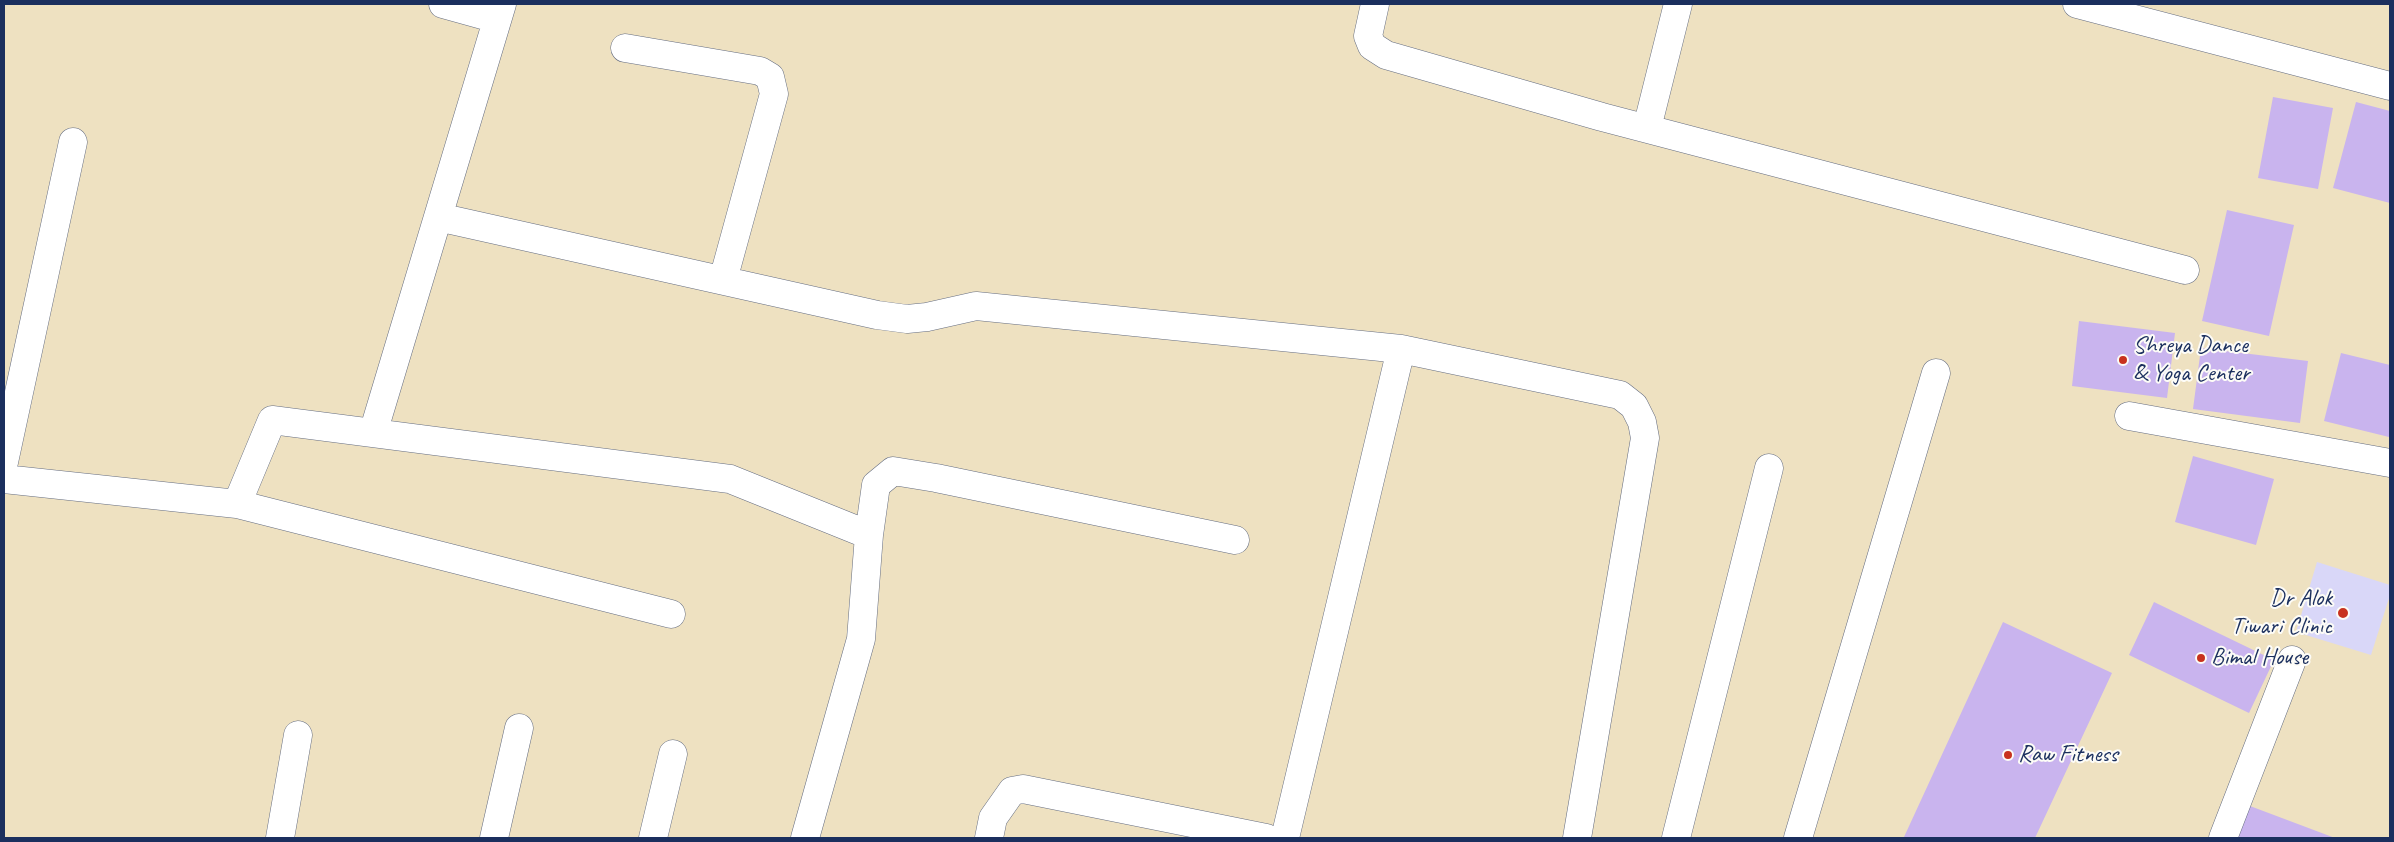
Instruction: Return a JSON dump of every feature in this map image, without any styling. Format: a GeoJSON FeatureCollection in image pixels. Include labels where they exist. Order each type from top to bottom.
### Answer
{"type":"FeatureCollection","features":[{"type":"Feature","properties":{"kind":"street"},"geometry":{"type":"LineString","coordinates":[[373,433],[499,12],[443,4]]}},
{"type":"Feature","properties":{"kind":"street"},"geometry":{"type":"LineString","coordinates":[[1375,4],[1368,36],[1372,46],[1386,55],[1647,128],[2185,270]]}},
{"type":"Feature","properties":{"kind":"street"},"geometry":{"type":"LineString","coordinates":[[1647,128],[1678,4]]}},
{"type":"Feature","properties":{"kind":"street"},"geometry":{"type":"LineString","coordinates":[[2077,4],[2390,86]]}},
{"type":"Feature","properties":{"kind":"street"},"geometry":{"type":"LineString","coordinates":[[625,48],[760,71],[770,77],[774,94],[722,280]]}},
{"type":"Feature","properties":{"kind":"street"},"geometry":{"type":"LineString","coordinates":[[4,462],[73,142]]}},
{"type":"Feature","properties":{"kind":"street"},"geometry":{"type":"LineString","coordinates":[[438,217],[877,315],[907,319],[927,318],[976,306],[1401,350],[1620,395],[1634,406],[1642,422],[1645,438],[1577,838]]}},
{"type":"Feature","properties":{"kind":"street"},"geometry":{"type":"LineString","coordinates":[[1285,838],[1401,350]]}},
{"type":"Feature","properties":{"kind":"street"},"geometry":{"type":"LineString","coordinates":[[1798,838],[1936,373]]}},
{"type":"Feature","properties":{"kind":"street"},"geometry":{"type":"LineString","coordinates":[[2129,416],[2390,463]]}},
{"type":"Feature","properties":{"kind":"street"},"geometry":{"type":"LineString","coordinates":[[237,504],[272,420],[730,479],[868,535]]}},
{"type":"Feature","properties":{"kind":"street"},"geometry":{"type":"LineString","coordinates":[[1676,838],[1769,468]]}},
{"type":"Feature","properties":{"kind":"street"},"geometry":{"type":"LineString","coordinates":[[805,838],[861,639],[868,535],[876,485],[893,471],[936,478],[1235,540]]}},
{"type":"Feature","properties":{"kind":"street"},"geometry":{"type":"LineString","coordinates":[[4,479],[237,504],[671,614]]}},
{"type":"Feature","properties":{"kind":"street"},"geometry":{"type":"LineString","coordinates":[[2223,838],[2292,660]]}},
{"type":"Feature","properties":{"kind":"street"},"geometry":{"type":"LineString","coordinates":[[494,838],[519,728]]}},
{"type":"Feature","properties":{"kind":"street"},"geometry":{"type":"LineString","coordinates":[[280,838],[298,735]]}},
{"type":"Feature","properties":{"kind":"street"},"geometry":{"type":"LineString","coordinates":[[653,838],[673,754]]}},
{"type":"Feature","properties":{"kind":"street"},"geometry":{"type":"LineString","coordinates":[[990,838],[993,818],[1012,791],[1023,788],[1266,838]]}},
{"type":"Feature","properties":{"kind":"shaded area","name":"Dr Alok Tiwari Clinic"},"geometry":{"type":"Polygon","coordinates":[[[2317,562],[2390,585],[2390,595],[2371,655],[2296,632],[2317,562]]]}},
{"type":"Feature","properties":{"kind":"building"},"geometry":{"type":"Polygon","coordinates":[[[2273,97],[2333,108],[2318,189],[2258,178],[2273,97]]]}},
{"type":"Feature","properties":{"kind":"building"},"geometry":{"type":"Polygon","coordinates":[[[2356,102],[2390,111],[2390,203],[2333,188],[2356,102]]]}},
{"type":"Feature","properties":{"kind":"building"},"geometry":{"type":"Polygon","coordinates":[[[2227,210],[2294,225],[2269,336],[2202,321],[2227,210]]]}},
{"type":"Feature","properties":{"kind":"building","name":"Shreya Dance & Yoga Center"},"geometry":{"type":"Polygon","coordinates":[[[2079,321],[2175,333],[2167,398],[2072,386],[2079,321]]]}},
{"type":"Feature","properties":{"kind":"building"},"geometry":{"type":"Polygon","coordinates":[[[2201,348],[2308,361],[2300,423],[2193,409],[2201,348]]]}},
{"type":"Feature","properties":{"kind":"building"},"geometry":{"type":"Polygon","coordinates":[[[2341,353],[2390,365],[2389,437],[2324,421],[2341,353]]]}},
{"type":"Feature","properties":{"kind":"building"},"geometry":{"type":"Polygon","coordinates":[[[2193,456],[2274,479],[2256,545],[2175,522],[2193,456]]]}},
{"type":"Feature","properties":{"kind":"building","name":"Bimal House"},"geometry":{"type":"Polygon","coordinates":[[[2154,602],[2274,660],[2249,713],[2129,655],[2154,602]]]}},
{"type":"Feature","properties":{"kind":"building","name":"Raw Fitness"},"geometry":{"type":"Polygon","coordinates":[[[2003,622],[2112,673],[2035,838],[1904,837],[2003,622]]]}},
{"type":"Feature","properties":{"kind":"building"},"geometry":{"type":"Polygon","coordinates":[[[2250,806],[2335,838],[2238,838],[2250,806]]]}},
{"type":"Feature","properties":{"kind":"place","name":"Shreya Dance & Yoga Center"},"geometry":{"type":"Point","coordinates":[2123,360]}},
{"type":"Feature","properties":{"kind":"place","name":"Dr Alok Tiwari Clinic"},"geometry":{"type":"Point","coordinates":[2343,613]}},
{"type":"Feature","properties":{"kind":"place","name":"Bimal House"},"geometry":{"type":"Point","coordinates":[2201,658]}},
{"type":"Feature","properties":{"kind":"place","name":"Raw Fitness"},"geometry":{"type":"Point","coordinates":[2008,755]}}]}
